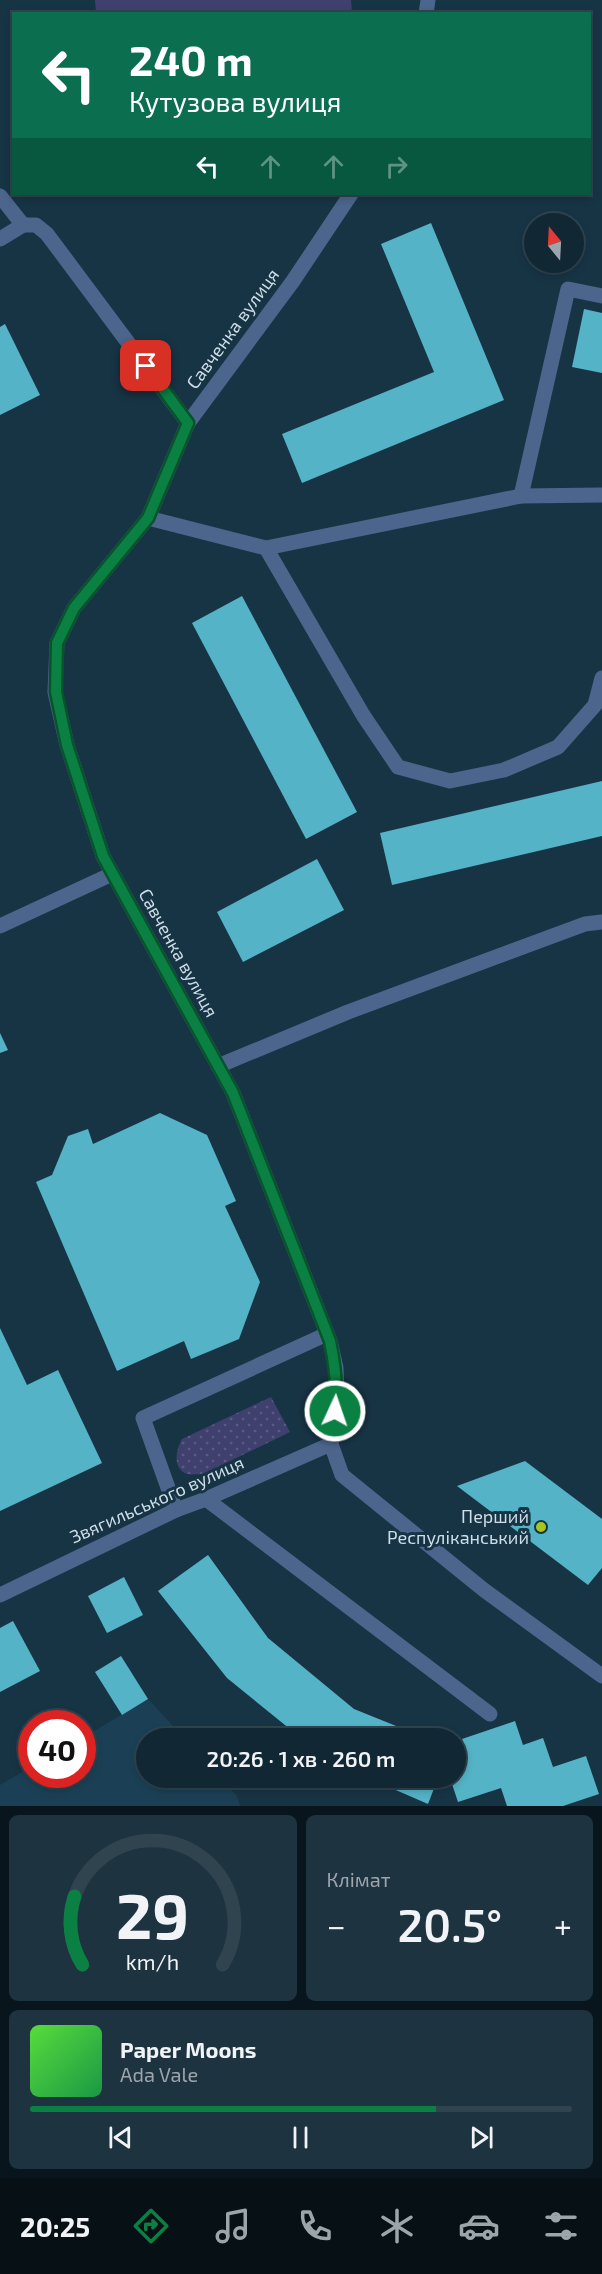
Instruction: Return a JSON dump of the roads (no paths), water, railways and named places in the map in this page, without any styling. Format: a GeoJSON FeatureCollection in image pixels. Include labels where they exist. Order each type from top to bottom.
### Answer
{"type":"FeatureCollection","features":[{"type":"Feature","properties":{"kind":"street","name":"Савченка вулиця"},"geometry":{"type":"LineString","coordinates":[[350,195],[188,423],[148,518],[74,608],[57,643],[56,692],[67,745],[103,856],[233,1093],[327,1334],[336,1368],[337,1394],[330,1444],[342,1475],[484,1590],[601,1673]]}},
{"type":"Feature","properties":{"kind":"street"},"geometry":{"type":"LineString","coordinates":[[0,196],[23,225]]}},
{"type":"Feature","properties":{"kind":"street"},"geometry":{"type":"LineString","coordinates":[[0,239],[23,225],[36,225],[47,234],[188,423]]}},
{"type":"Feature","properties":{"kind":"street"},"geometry":{"type":"LineString","coordinates":[[521,495],[568,289],[602,296]]}},
{"type":"Feature","properties":{"kind":"street"},"geometry":{"type":"LineString","coordinates":[[148,518],[266,548],[521,495],[602,495]]}},
{"type":"Feature","properties":{"kind":"street"},"geometry":{"type":"LineString","coordinates":[[266,548],[363,715],[398,767],[450,781],[504,770],[558,747],[595,705],[602,678]]}},
{"type":"Feature","properties":{"kind":"street"},"geometry":{"type":"LineString","coordinates":[[0,926],[112,874]]}},
{"type":"Feature","properties":{"kind":"street"},"geometry":{"type":"LineString","coordinates":[[218,1066],[359,1008],[585,924],[602,922]]}},
{"type":"Feature","properties":{"kind":"street"},"geometry":{"type":"LineString","coordinates":[[176,1510],[143,1418],[327,1334]]}},
{"type":"Feature","properties":{"kind":"street","name":"Звягильського вулиця"},"geometry":{"type":"LineString","coordinates":[[0,1595],[176,1510],[330,1444]]}},
{"type":"Feature","properties":{"kind":"street"},"geometry":{"type":"LineString","coordinates":[[206,1499],[490,1714]]}},
{"type":"Feature","properties":{"kind":"place","name":"Перший Респуліканський"},"geometry":{"type":"Point","coordinates":[541,1527]}}]}
